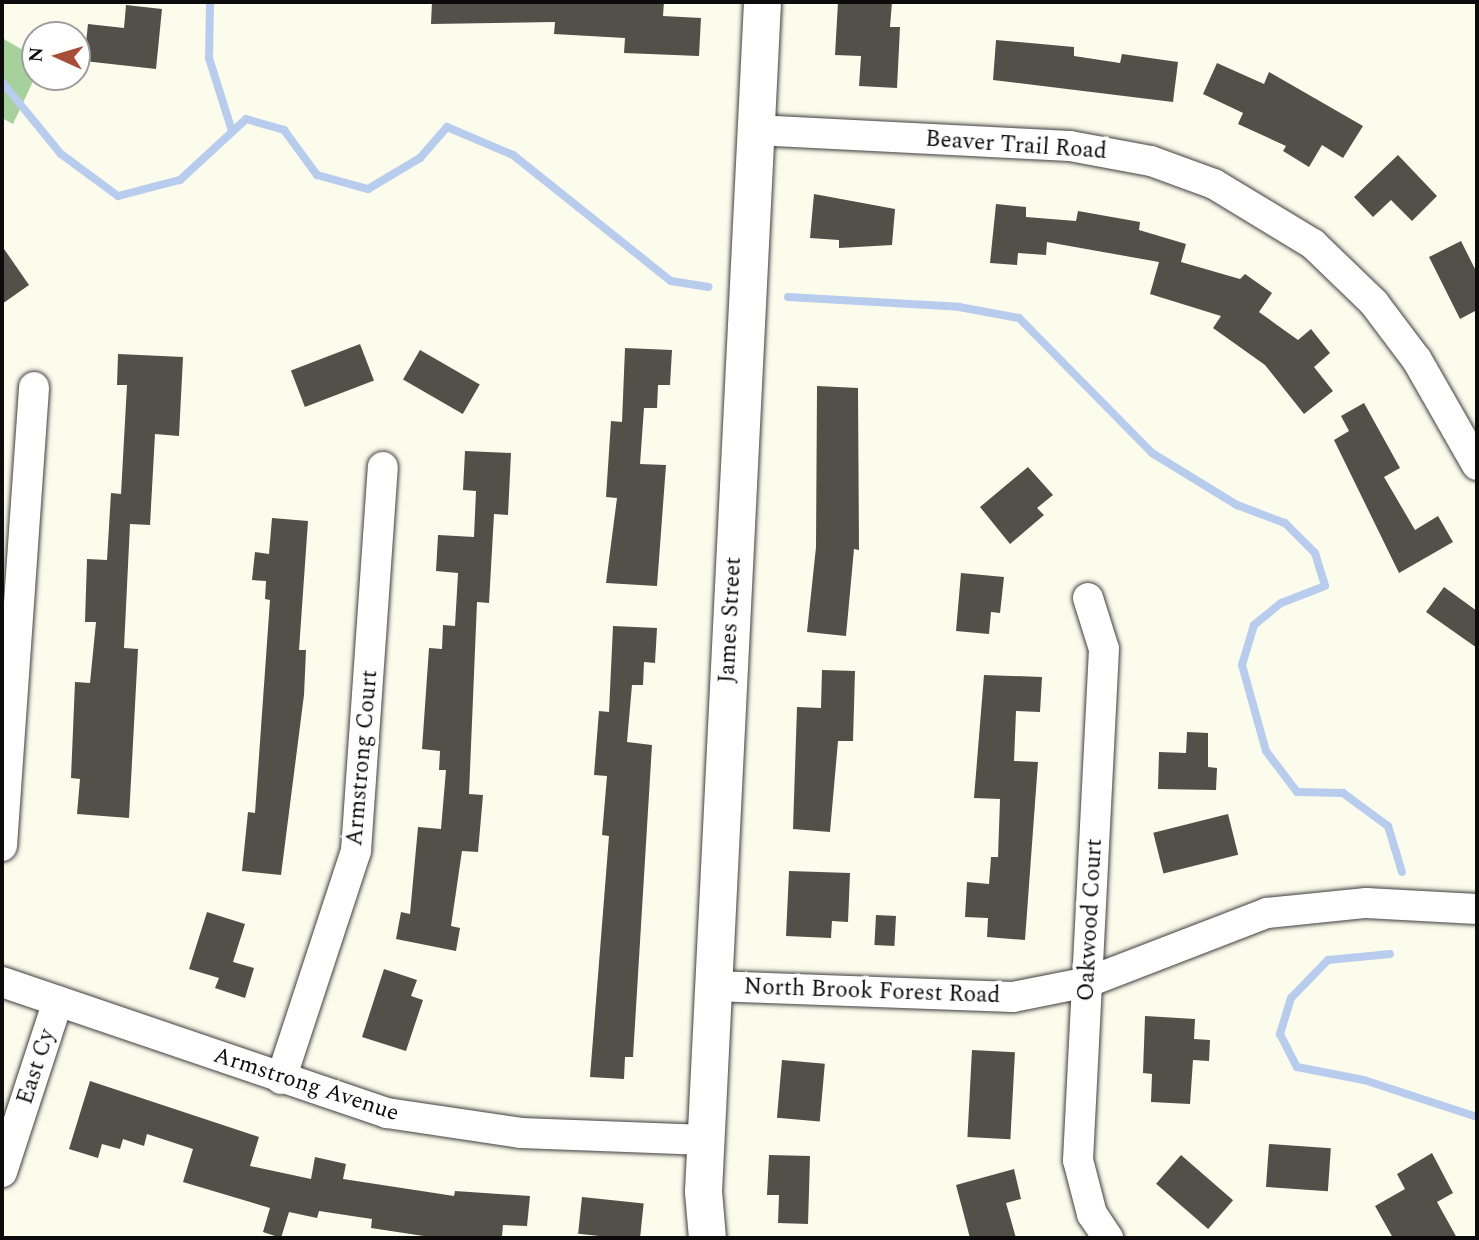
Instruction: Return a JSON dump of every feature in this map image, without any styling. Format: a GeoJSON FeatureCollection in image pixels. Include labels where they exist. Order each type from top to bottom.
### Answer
{"type":"FeatureCollection","features":[{"type":"Feature","properties":{"kind":"street","name":"James Street"},"geometry":{"type":"LineString","coordinates":[[707,1238],[706,1140],[762,2]]}},
{"type":"Feature","properties":{"kind":"street","name":"Beaver Trail Road"},"geometry":{"type":"LineString","coordinates":[[755,131],[1070,146],[1151,161],[1214,184],[1313,244],[1367,295],[1417,360],[1477,465]]}},
{"type":"Feature","properties":{"kind":"street"},"geometry":{"type":"LineString","coordinates":[[2,846],[34,387]]}},
{"type":"Feature","properties":{"kind":"street","name":"Armstrong Court"},"geometry":{"type":"LineString","coordinates":[[281,1079],[356,852],[383,467]]}},
{"type":"Feature","properties":{"kind":"street","name":"Oakwood Court"},"geometry":{"type":"LineString","coordinates":[[1088,598],[1104,649],[1078,1160],[1092,1214],[1108,1238]]}},
{"type":"Feature","properties":{"kind":"street","name":"North Brook Forest Road"},"geometry":{"type":"LineString","coordinates":[[713,986],[988,998],[1088,982],[1207,931],[1268,913],[1366,903],[1477,909]]}},
{"type":"Feature","properties":{"kind":"street","name":"Armstrong Avenue"},"geometry":{"type":"LineString","coordinates":[[2,982],[364,1107],[455,1126],[706,1140]]}},
{"type":"Feature","properties":{"kind":"street","name":"East Cy"},"geometry":{"type":"LineString","coordinates":[[2,1172],[58,1001]]}},
{"type":"Feature","properties":{"kind":"green space"},"geometry":{"type":"Polygon","coordinates":[[[2,38],[21,49],[21,91],[28,91],[13,124],[2,118],[2,38]]]}},
{"type":"Feature","properties":{"kind":"building"},"geometry":{"type":"Polygon","coordinates":[[[432,2],[664,2],[663,16],[701,18],[699,56],[624,53],[625,38],[554,34],[555,22],[431,24],[432,2]]]}},
{"type":"Feature","properties":{"kind":"building"},"geometry":{"type":"Polygon","coordinates":[[[838,2],[892,2],[890,27],[900,27],[897,88],[859,86],[861,56],[835,55],[838,2]]]}},
{"type":"Feature","properties":{"kind":"building"},"geometry":{"type":"Polygon","coordinates":[[[126,5],[162,9],[156,69],[91,62],[91,24],[124,28],[126,5]]]}},
{"type":"Feature","properties":{"kind":"building"},"geometry":{"type":"Polygon","coordinates":[[[996,40],[1074,47],[1074,56],[1120,63],[1122,54],[1178,62],[1173,102],[993,80],[996,40]]]}},
{"type":"Feature","properties":{"kind":"building"},"geometry":{"type":"Polygon","coordinates":[[[1217,63],[1264,84],[1269,72],[1363,126],[1343,158],[1322,145],[1309,167],[1283,151],[1286,146],[1238,124],[1243,113],[1203,94],[1217,63]]]}},
{"type":"Feature","properties":{"kind":"building"},"geometry":{"type":"Polygon","coordinates":[[[1398,155],[1437,196],[1412,221],[1391,200],[1373,217],[1354,197],[1398,155]]]}},
{"type":"Feature","properties":{"kind":"building"},"geometry":{"type":"Polygon","coordinates":[[[814,194],[895,209],[892,245],[839,248],[839,240],[810,238],[814,194]]]}},
{"type":"Feature","properties":{"kind":"building"},"geometry":{"type":"Polygon","coordinates":[[[996,204],[1026,207],[1026,217],[1076,221],[1078,211],[1140,222],[1139,230],[1186,244],[1181,262],[1240,279],[1245,274],[1272,293],[1259,312],[1298,340],[1311,329],[1330,353],[1314,367],[1333,391],[1304,414],[1265,365],[1213,328],[1221,316],[1150,294],[1159,262],[1047,242],[1046,255],[1018,253],[1017,265],[990,263],[996,204]]]}},
{"type":"Feature","properties":{"kind":"building"},"geometry":{"type":"Polygon","coordinates":[[[1461,241],[1477,273],[1477,310],[1460,319],[1429,257],[1461,241]]]}},
{"type":"Feature","properties":{"kind":"building"},"geometry":{"type":"Polygon","coordinates":[[[2,246],[29,285],[2,304],[2,246]]]}},
{"type":"Feature","properties":{"kind":"building"},"geometry":{"type":"Polygon","coordinates":[[[360,344],[374,380],[305,407],[291,371],[360,344]]]}},
{"type":"Feature","properties":{"kind":"building"},"geometry":{"type":"Polygon","coordinates":[[[625,348],[672,350],[670,385],[658,385],[657,408],[644,408],[640,464],[666,465],[657,586],[606,583],[617,498],[606,497],[611,421],[622,422],[625,348]]]}},
{"type":"Feature","properties":{"kind":"building"},"geometry":{"type":"Polygon","coordinates":[[[420,350],[480,384],[463,414],[403,379],[420,350]]]}},
{"type":"Feature","properties":{"kind":"building"},"geometry":{"type":"Polygon","coordinates":[[[118,354],[183,357],[179,436],[155,434],[150,525],[130,524],[124,648],[138,649],[129,818],[77,814],[80,779],[71,778],[75,682],[90,683],[96,622],[85,622],[87,559],[107,560],[111,493],[121,494],[127,385],[117,385],[118,354]]]}},
{"type":"Feature","properties":{"kind":"building"},"geometry":{"type":"Polygon","coordinates":[[[817,386],[858,388],[859,550],[854,549],[846,636],[807,632],[816,547],[817,386]]]}},
{"type":"Feature","properties":{"kind":"building"},"geometry":{"type":"Polygon","coordinates":[[[1364,403],[1400,468],[1384,477],[1415,530],[1438,516],[1453,542],[1399,573],[1334,440],[1349,431],[1341,416],[1364,403]]]}},
{"type":"Feature","properties":{"kind":"building"},"geometry":{"type":"Polygon","coordinates":[[[465,451],[511,453],[508,515],[494,514],[489,603],[477,602],[469,794],[483,795],[478,852],[462,851],[451,926],[460,928],[456,951],[396,939],[401,912],[410,914],[418,827],[441,829],[446,770],[439,770],[440,751],[422,749],[429,648],[442,649],[443,625],[455,626],[458,573],[436,571],[438,535],[474,537],[476,491],[463,490],[465,451]]]}},
{"type":"Feature","properties":{"kind":"building"},"geometry":{"type":"Polygon","coordinates":[[[1028,467],[1053,495],[1037,508],[1044,515],[1010,544],[980,507],[1028,467]]]}},
{"type":"Feature","properties":{"kind":"building"},"geometry":{"type":"Polygon","coordinates":[[[272,518],[308,521],[299,650],[306,650],[304,695],[281,875],[242,871],[248,812],[255,813],[270,600],[265,599],[266,581],[252,580],[255,552],[269,554],[272,518]]]}},
{"type":"Feature","properties":{"kind":"building"},"geometry":{"type":"Polygon","coordinates":[[[961,573],[1004,577],[1000,613],[991,612],[989,634],[956,631],[961,573]]]}},
{"type":"Feature","properties":{"kind":"building"},"geometry":{"type":"Polygon","coordinates":[[[1444,587],[1477,611],[1477,648],[1426,612],[1444,587]]]}},
{"type":"Feature","properties":{"kind":"building"},"geometry":{"type":"Polygon","coordinates":[[[613,626],[657,628],[655,663],[644,662],[643,685],[632,685],[627,742],[652,745],[633,1057],[625,1057],[624,1079],[590,1077],[609,836],[602,835],[607,776],[594,775],[599,711],[609,712],[613,626]]]}},
{"type":"Feature","properties":{"kind":"building"},"geometry":{"type":"Polygon","coordinates":[[[822,670],[855,671],[853,741],[838,741],[830,832],[793,829],[797,707],[821,708],[822,670]]]}},
{"type":"Feature","properties":{"kind":"building"},"geometry":{"type":"Polygon","coordinates":[[[984,675],[1042,677],[1040,712],[1016,711],[1014,761],[1038,762],[1025,940],[987,937],[988,918],[965,917],[967,882],[989,884],[991,857],[998,857],[1000,799],[974,798],[984,675]]]}},
{"type":"Feature","properties":{"kind":"building"},"geometry":{"type":"Polygon","coordinates":[[[1187,732],[1208,733],[1208,767],[1217,768],[1216,790],[1158,789],[1159,752],[1186,753],[1187,732]]]}},
{"type":"Feature","properties":{"kind":"building"},"geometry":{"type":"Polygon","coordinates":[[[1228,814],[1238,855],[1163,873],[1153,833],[1228,814]]]}},
{"type":"Feature","properties":{"kind":"building"},"geometry":{"type":"Polygon","coordinates":[[[789,871],[850,873],[848,922],[832,921],[831,938],[786,936],[789,871]]]}},
{"type":"Feature","properties":{"kind":"building"},"geometry":{"type":"Polygon","coordinates":[[[207,912],[245,924],[233,962],[254,968],[245,998],[215,988],[219,978],[189,969],[207,912]]]}},
{"type":"Feature","properties":{"kind":"building"},"geometry":{"type":"Polygon","coordinates":[[[876,915],[896,916],[894,946],[874,945],[876,915]]]}},
{"type":"Feature","properties":{"kind":"building"},"geometry":{"type":"Polygon","coordinates":[[[384,969],[417,980],[411,996],[423,1000],[406,1051],[362,1037],[384,969]]]}},
{"type":"Feature","properties":{"kind":"building"},"geometry":{"type":"Polygon","coordinates":[[[1145,1016],[1195,1019],[1194,1039],[1210,1040],[1209,1061],[1193,1060],[1190,1104],[1151,1102],[1152,1074],[1143,1073],[1145,1016]]]}},
{"type":"Feature","properties":{"kind":"building"},"geometry":{"type":"Polygon","coordinates":[[[972,1050],[1015,1052],[1010,1139],[967,1137],[972,1050]]]}},
{"type":"Feature","properties":{"kind":"building"},"geometry":{"type":"Polygon","coordinates":[[[782,1060],[825,1064],[820,1122],[777,1118],[782,1060]]]}},
{"type":"Feature","properties":{"kind":"building"},"geometry":{"type":"Polygon","coordinates":[[[90,1081],[259,1137],[250,1166],[311,1179],[315,1157],[346,1164],[343,1179],[454,1196],[455,1191],[530,1196],[527,1226],[503,1225],[502,1236],[487,1238],[437,1238],[371,1228],[372,1219],[319,1211],[317,1218],[289,1212],[281,1238],[263,1232],[270,1208],[183,1182],[193,1149],[147,1134],[144,1146],[123,1139],[120,1149],[102,1144],[98,1158],[69,1149],[90,1081]]]}},
{"type":"Feature","properties":{"kind":"building"},"geometry":{"type":"Polygon","coordinates":[[[1269,1144],[1331,1148],[1328,1191],[1266,1187],[1269,1144]]]}},
{"type":"Feature","properties":{"kind":"building"},"geometry":{"type":"Polygon","coordinates":[[[1432,1153],[1453,1193],[1437,1202],[1457,1238],[1393,1238],[1375,1206],[1405,1189],[1397,1174],[1432,1153]]]}},
{"type":"Feature","properties":{"kind":"building"},"geometry":{"type":"Polygon","coordinates":[[[769,1155],[810,1156],[808,1224],[778,1223],[779,1195],[767,1195],[769,1155]]]}},
{"type":"Feature","properties":{"kind":"building"},"geometry":{"type":"Polygon","coordinates":[[[1181,1155],[1233,1200],[1208,1229],[1156,1184],[1181,1155]]]}},
{"type":"Feature","properties":{"kind":"building"},"geometry":{"type":"Polygon","coordinates":[[[1014,1169],[1021,1199],[1006,1203],[1016,1238],[970,1238],[956,1185],[1014,1169]]]}},
{"type":"Feature","properties":{"kind":"building"},"geometry":{"type":"Polygon","coordinates":[[[582,1197],[644,1203],[640,1238],[578,1234],[582,1197]]]}},
{"type":"Feature","properties":{"kind":"waterway"},"geometry":{"type":"LineString","coordinates":[[210,2],[209,58],[232,131]]}},
{"type":"Feature","properties":{"kind":"waterway"},"geometry":{"type":"LineString","coordinates":[[2,82],[61,154],[118,196],[180,180],[246,119],[284,130],[317,175],[368,189],[420,158],[447,127],[513,155],[671,281],[709,287]]}},
{"type":"Feature","properties":{"kind":"waterway"},"geometry":{"type":"LineString","coordinates":[[788,297],[959,307],[1019,318],[1152,453],[1237,505],[1285,523],[1315,553],[1325,586],[1281,603],[1254,625],[1242,665],[1266,751],[1297,792],[1343,793],[1388,826],[1402,872]]}},
{"type":"Feature","properties":{"kind":"waterway"},"geometry":{"type":"LineString","coordinates":[[1390,954],[1328,960],[1291,998],[1280,1034],[1297,1067],[1364,1080],[1477,1117]]}}]}
